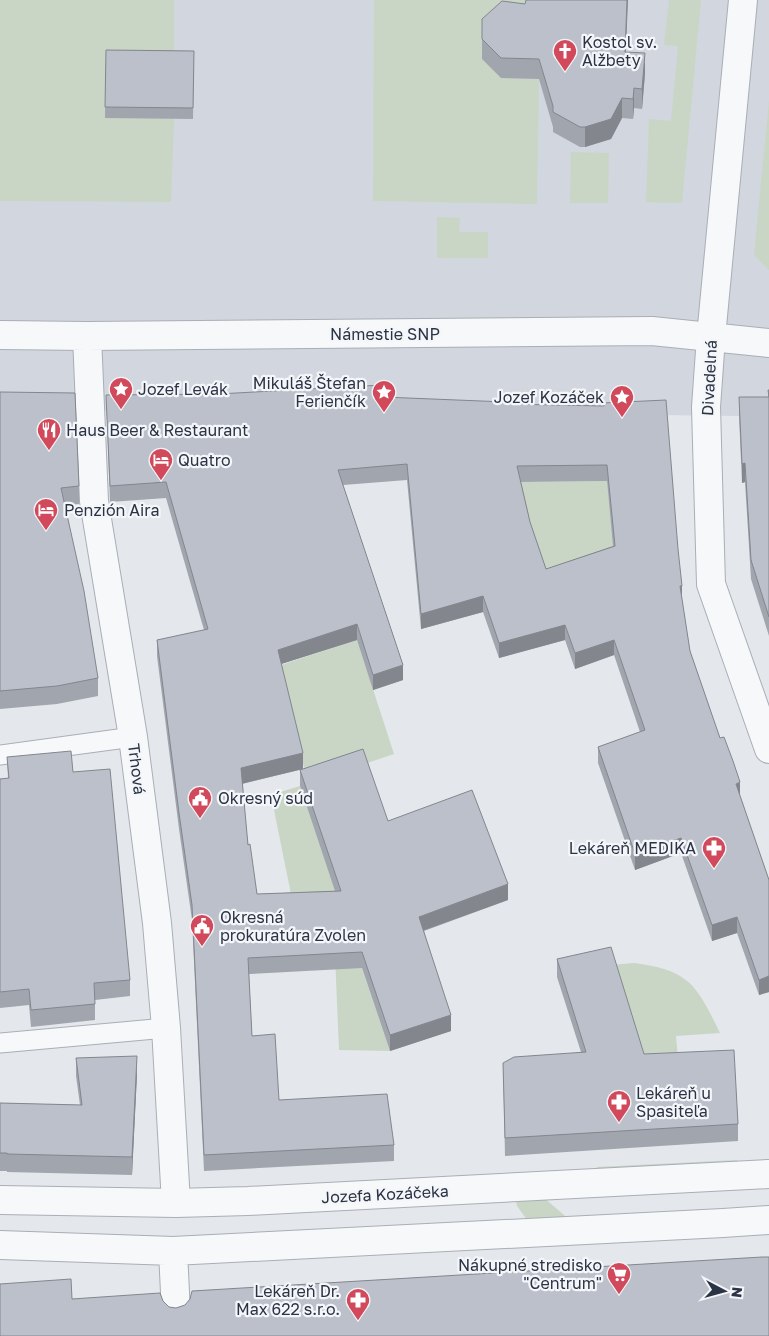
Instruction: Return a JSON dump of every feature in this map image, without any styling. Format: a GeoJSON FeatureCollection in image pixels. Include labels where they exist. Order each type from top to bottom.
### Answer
{"type":"FeatureCollection","features":[{"type":"Feature","properties":{"kind":"street","name":"Divadelná"},"geometry":{"type":"LineString","coordinates":[[743,0],[706,407],[712,584],[769,749]]}},
{"type":"Feature","properties":{"kind":"street","name":"Námestie SNP"},"geometry":{"type":"LineString","coordinates":[[0,335],[87,336],[652,331],[769,342]]}},
{"type":"Feature","properties":{"kind":"street","name":"Trhová"},"geometry":{"type":"LineString","coordinates":[[87,336],[94,501],[133,737],[157,923],[166,1028],[176,1203]]}},
{"type":"Feature","properties":{"kind":"street","name":"Jozefa Kozáčeka"},"geometry":{"type":"LineString","coordinates":[[0,1200],[176,1203],[248,1201],[769,1174]]}},
{"type":"Feature","properties":{"kind":"street"},"geometry":{"type":"LineString","coordinates":[[723,1223],[769,1210]]}},
{"type":"Feature","properties":{"kind":"street"},"geometry":{"type":"LineString","coordinates":[[0,1245],[173,1251],[769,1220]]}},
{"type":"Feature","properties":{"kind":"street"},"geometry":{"type":"LineString","coordinates":[[173,1251],[176,1313]]}},
{"type":"Feature","properties":{"kind":"lane"},"geometry":{"type":"LineString","coordinates":[[0,755],[133,737]]}},
{"type":"Feature","properties":{"kind":"lane"},"geometry":{"type":"LineString","coordinates":[[0,1043],[166,1028]]}},
{"type":"Feature","properties":{"kind":"shaded area"},"geometry":{"type":"Polygon","coordinates":[[[0,0],[769,0],[769,410],[739,416],[0,409],[0,0]]]}},
{"type":"Feature","properties":{"kind":"green space"},"geometry":{"type":"Polygon","coordinates":[[[0,0],[174,0],[174,119],[171,202],[0,201],[0,0]]]}},
{"type":"Feature","properties":{"kind":"green space"},"geometry":{"type":"Polygon","coordinates":[[[374,0],[527,0],[501,78],[539,79],[537,204],[373,201],[374,0]]]}},
{"type":"Feature","properties":{"kind":"green space"},"geometry":{"type":"Polygon","coordinates":[[[669,0],[701,0],[682,203],[646,202],[649,119],[671,121],[678,46],[664,45],[669,0]]]}},
{"type":"Feature","properties":{"kind":"green space"},"geometry":{"type":"Polygon","coordinates":[[[769,101],[769,270],[754,255],[769,101]]]}},
{"type":"Feature","properties":{"kind":"green space"},"geometry":{"type":"Polygon","coordinates":[[[571,152],[609,153],[608,203],[570,203],[571,152]]]}},
{"type":"Feature","properties":{"kind":"green space"},"geometry":{"type":"Polygon","coordinates":[[[437,217],[460,218],[459,232],[488,232],[488,258],[437,258],[437,217]]]}},
{"type":"Feature","properties":{"kind":"green space"},"geometry":{"type":"Polygon","coordinates":[[[607,481],[616,571],[546,584],[517,482],[607,481]]]}},
{"type":"Feature","properties":{"kind":"green space"},"geometry":{"type":"Polygon","coordinates":[[[357,640],[394,754],[308,783],[278,666],[357,640]]]}},
{"type":"Feature","properties":{"kind":"green space"},"geometry":{"type":"Polygon","coordinates":[[[300,786],[390,1051],[339,1050],[334,932],[294,909],[271,795],[300,786]]]}},
{"type":"Feature","properties":{"kind":"green space"},"geometry":{"type":"Polygon","coordinates":[[[634,963],[668,970],[689,983],[705,1003],[720,1033],[676,1036],[679,1070],[644,1072],[611,965],[634,963]]]}},
{"type":"Feature","properties":{"kind":"green space"},"geometry":{"type":"Polygon","coordinates":[[[737,1160],[737,1166],[597,1174],[597,1167],[737,1160]]]}},
{"type":"Feature","properties":{"kind":"green space"},"geometry":{"type":"Polygon","coordinates":[[[543,1197],[571,1221],[528,1221],[517,1206],[516,1201],[543,1197]]]}},
{"type":"Feature","properties":{"kind":"building","name":"Kostol sv. Alžbety"},"geometry":{"type":"Polygon","coordinates":[[[526,0],[627,0],[625,52],[645,53],[642,89],[634,88],[633,99],[622,98],[611,119],[580,127],[553,112],[553,106],[539,59],[501,58],[482,39],[482,19],[502,1],[525,4],[526,0]]]}},
{"type":"Feature","properties":{"kind":"building"},"geometry":{"type":"Polygon","coordinates":[[[106,50],[194,51],[193,108],[105,107],[106,50]]]}},
{"type":"Feature","properties":{"kind":"building"},"geometry":{"type":"Polygon","coordinates":[[[382,385],[383,397],[506,402],[507,404],[604,406],[603,403],[666,400],[682,586],[680,586],[690,651],[720,738],[724,737],[733,761],[740,782],[736,784],[769,880],[769,976],[759,980],[737,917],[712,925],[681,838],[635,854],[598,747],[645,730],[614,640],[575,653],[565,625],[499,643],[483,596],[421,614],[407,464],[338,470],[403,665],[373,675],[357,624],[278,650],[303,753],[241,768],[248,845],[250,844],[257,894],[341,891],[300,770],[363,749],[388,821],[472,790],[508,884],[419,917],[451,1015],[390,1035],[362,952],[248,958],[252,1036],[275,1034],[279,1100],[387,1094],[394,1145],[204,1155],[192,905],[157,640],[208,629],[166,482],[110,486],[106,395],[218,394],[382,385]],[[607,465],[517,466],[530,522],[546,569],[615,546],[607,465]]]}},
{"type":"Feature","properties":{"kind":"building"},"geometry":{"type":"Polygon","coordinates":[[[0,392],[75,393],[79,486],[61,488],[84,591],[98,678],[57,686],[0,691],[0,392]]]}},
{"type":"Feature","properties":{"kind":"building"},"geometry":{"type":"Polygon","coordinates":[[[739,397],[769,397],[769,617],[751,560],[745,463],[742,464],[739,397]]]}},
{"type":"Feature","properties":{"kind":"building"},"geometry":{"type":"Polygon","coordinates":[[[71,751],[73,772],[110,769],[130,980],[94,983],[95,1004],[31,1010],[29,989],[0,992],[0,779],[9,778],[7,757],[71,751]]]}},
{"type":"Feature","properties":{"kind":"building"},"geometry":{"type":"Polygon","coordinates":[[[611,947],[644,1054],[734,1050],[738,1124],[505,1138],[503,1063],[514,1057],[586,1052],[557,959],[611,947]]]}},
{"type":"Feature","properties":{"kind":"building"},"geometry":{"type":"Polygon","coordinates":[[[137,1056],[132,1157],[0,1153],[0,1103],[82,1105],[76,1058],[137,1056]]]}},
{"type":"Feature","properties":{"kind":"building"},"geometry":{"type":"Polygon","coordinates":[[[769,1257],[769,1336],[0,1336],[0,1284],[71,1279],[72,1299],[160,1293],[163,1301],[169,1307],[176,1308],[185,1305],[190,1299],[192,1291],[769,1257]]]}},
{"type":"Feature","properties":{"kind":"place","name":"Kostol sv. Alžbety"},"geometry":{"type":"Point","coordinates":[565,72]}},
{"type":"Feature","properties":{"kind":"place","name":"Jozef Levák"},"geometry":{"type":"Point","coordinates":[121,410]}},
{"type":"Feature","properties":{"kind":"place","name":"Mikuláš Štefan Ferienčík"},"geometry":{"type":"Point","coordinates":[384,413]}},
{"type":"Feature","properties":{"kind":"place","name":"Jozef Kozáček"},"geometry":{"type":"Point","coordinates":[622,418]}},
{"type":"Feature","properties":{"kind":"place","name":"Haus Beer & Restaurant"},"geometry":{"type":"Point","coordinates":[49,451]}},
{"type":"Feature","properties":{"kind":"place","name":"Quatro"},"geometry":{"type":"Point","coordinates":[161,481]}},
{"type":"Feature","properties":{"kind":"place","name":"Penzión Aira"},"geometry":{"type":"Point","coordinates":[46,531]}},
{"type":"Feature","properties":{"kind":"place","name":"Okresný súd"},"geometry":{"type":"Point","coordinates":[200,819]}},
{"type":"Feature","properties":{"kind":"place","name":"Lekáreň MEDIKA"},"geometry":{"type":"Point","coordinates":[714,869]}},
{"type":"Feature","properties":{"kind":"place","name":"Okresná prokuratúra Zvolen"},"geometry":{"type":"Point","coordinates":[202,947]}},
{"type":"Feature","properties":{"kind":"place","name":"Lekáreň u Spasiteľa"},"geometry":{"type":"Point","coordinates":[619,1123]}},
{"type":"Feature","properties":{"kind":"place","name":"Nákupné stredisko \"Centrum\""},"geometry":{"type":"Point","coordinates":[619,1295]}},
{"type":"Feature","properties":{"kind":"place","name":"Lekáreň Dr. Max 622 s.r.o."},"geometry":{"type":"Point","coordinates":[358,1321]}}]}
